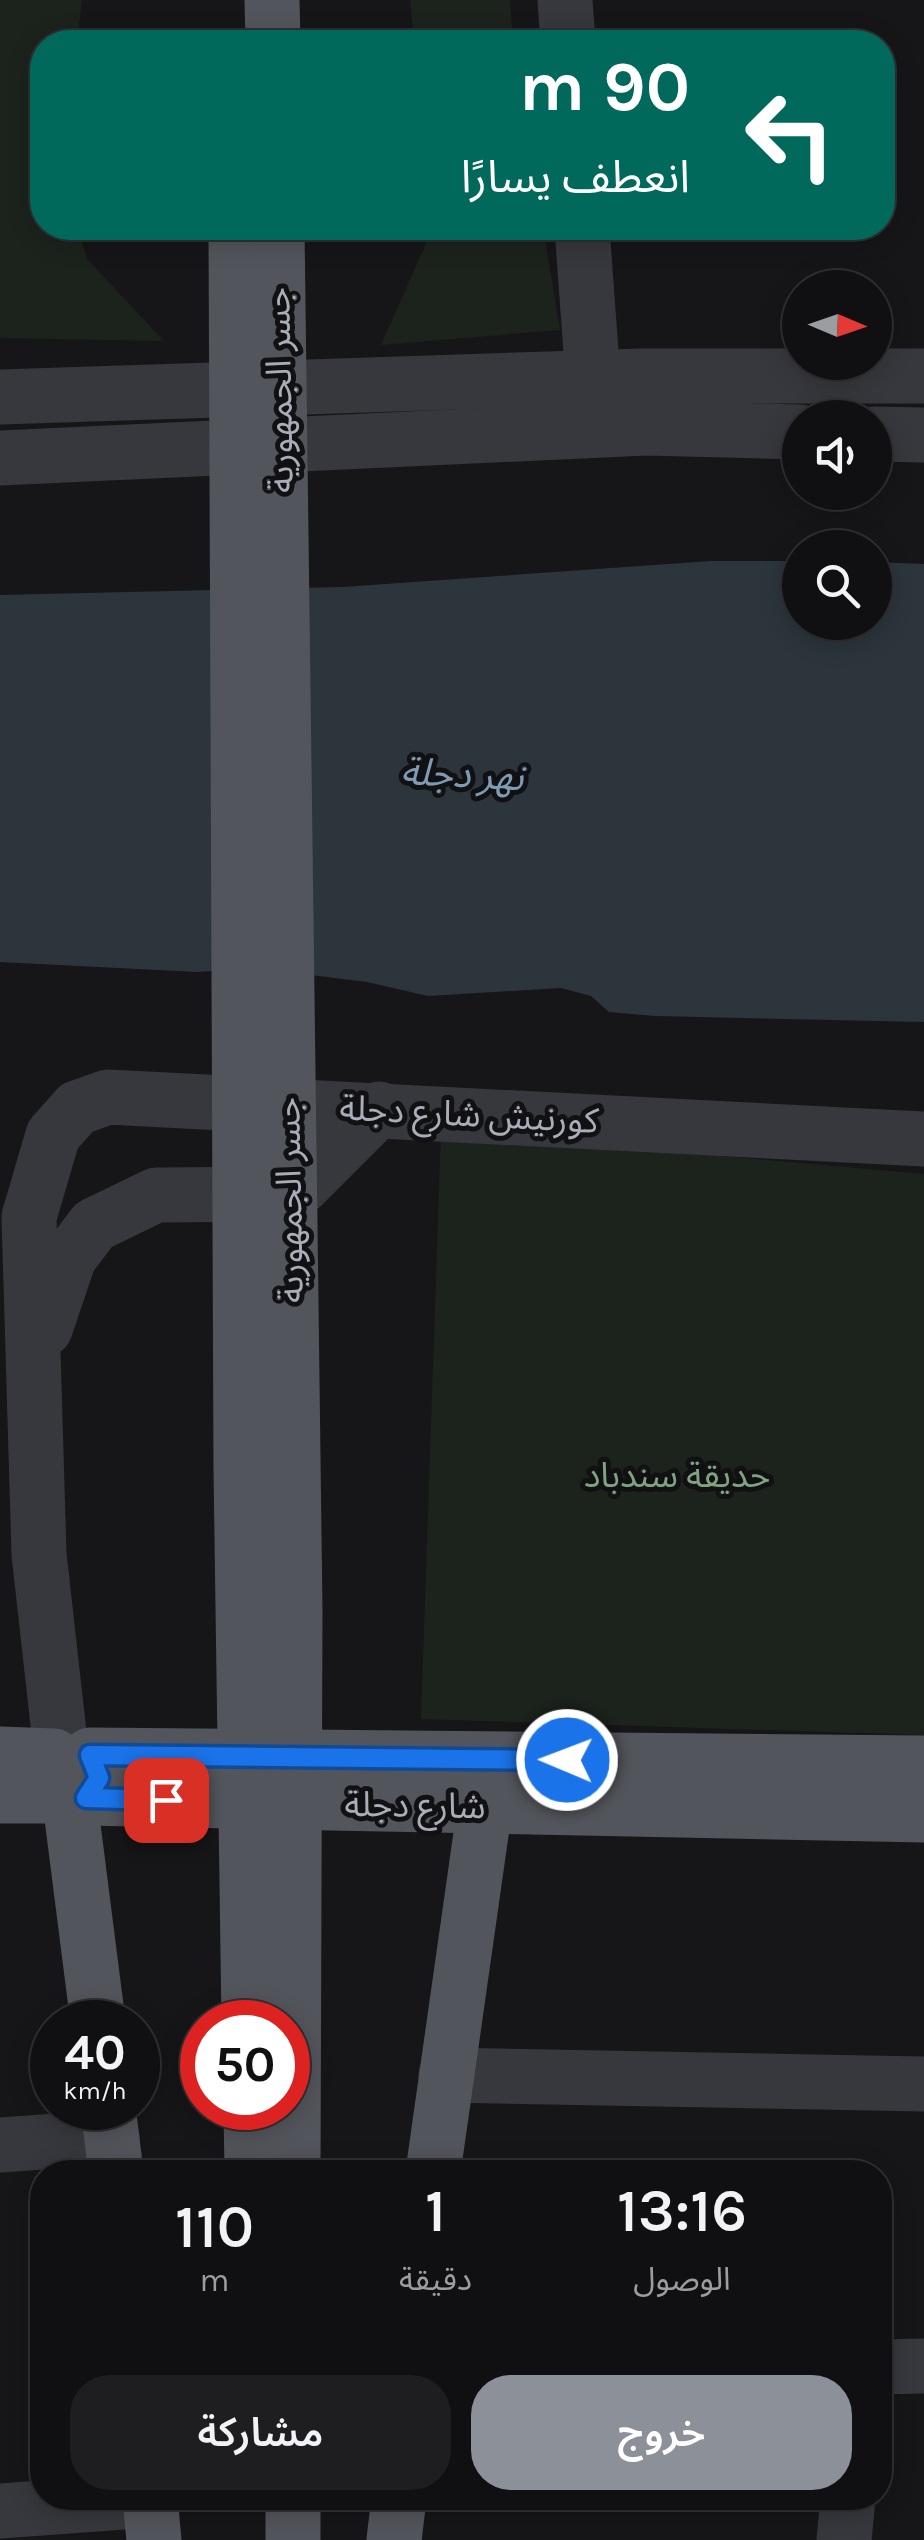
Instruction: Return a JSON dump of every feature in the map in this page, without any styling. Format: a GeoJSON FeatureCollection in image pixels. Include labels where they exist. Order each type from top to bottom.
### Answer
{"type":"FeatureCollection","features":[{"type":"Feature","properties":{"kind":"main road"},"geometry":{"type":"LineString","coordinates":[[234,0],[235,30]]}},
{"type":"Feature","properties":{"kind":"main road"},"geometry":{"type":"LineString","coordinates":[[272,0],[273,30]]}},
{"type":"Feature","properties":{"kind":"main road","name":"جسر الجمهورية"},"geometry":{"type":"LineString","coordinates":[[236,240],[241,1450],[249,2000]]}},
{"type":"Feature","properties":{"kind":"main road","name":"جسر الجمهورية"},"geometry":{"type":"LineString","coordinates":[[277,240],[295,1610],[292,2160]]}},
{"type":"Feature","properties":{"kind":"main road"},"geometry":{"type":"LineString","coordinates":[[0,1754],[69,1776]]}},
{"type":"Feature","properties":{"kind":"main road","name":"شارع دجلة"},"geometry":{"type":"LineString","coordinates":[[69,1776],[924,1762]]}},
{"type":"Feature","properties":{"kind":"main road"},"geometry":{"type":"LineString","coordinates":[[0,1796],[69,1776]]}},
{"type":"Feature","properties":{"kind":"main road"},"geometry":{"type":"LineString","coordinates":[[69,1776],[95,2000]]}},
{"type":"Feature","properties":{"kind":"main road","name":"شارع دجلة"},"geometry":{"type":"LineString","coordinates":[[69,1776],[485,1806],[924,1815]]}},
{"type":"Feature","properties":{"kind":"main road"},"geometry":{"type":"LineString","coordinates":[[435,2160],[485,1806]]}},
{"type":"Feature","properties":{"kind":"main road"},"geometry":{"type":"LineString","coordinates":[[251,2130],[252,2160]]}},
{"type":"Feature","properties":{"kind":"main road"},"geometry":{"type":"LineString","coordinates":[[256,2540],[257,2510]]}},
{"type":"Feature","properties":{"kind":"main road"},"geometry":{"type":"LineString","coordinates":[[292,2510],[293,2540]]}},
{"type":"Feature","properties":{"kind":"main road"},"geometry":{"type":"LineString","coordinates":[[394,2540],[398,2510]]}},
{"type":"Feature","properties":{"kind":"street"},"geometry":{"type":"LineString","coordinates":[[565,0],[567,30]]}},
{"type":"Feature","properties":{"kind":"street"},"geometry":{"type":"LineString","coordinates":[[583,240],[593,379]]}},
{"type":"Feature","properties":{"kind":"street"},"geometry":{"type":"LineString","coordinates":[[0,397],[593,379],[924,376]]}},
{"type":"Feature","properties":{"kind":"street"},"geometry":{"type":"LineString","coordinates":[[0,458],[646,428],[782,432]]}},
{"type":"Feature","properties":{"kind":"street"},"geometry":{"type":"LineString","coordinates":[[892,435],[924,436]]}},
{"type":"Feature","properties":{"kind":"street","name":"كورنيش شارع دجلة"},"geometry":{"type":"LineString","coordinates":[[69,1776],[39,1554],[35,1362],[15,1215],[53,1135],[77,1108],[108,1096],[924,1139]]}},
{"type":"Feature","properties":{"kind":"street"},"geometry":{"type":"LineString","coordinates":[[35,1362],[69,1258],[94,1225],[156,1195],[287,1194],[302,1186],[379,1109]]}},
{"type":"Feature","properties":{"kind":"street"},"geometry":{"type":"LineString","coordinates":[[446,2075],[924,2084]]}},
{"type":"Feature","properties":{"kind":"street"},"geometry":{"type":"LineString","coordinates":[[0,2145],[112,2139]]}},
{"type":"Feature","properties":{"kind":"street"},"geometry":{"type":"LineString","coordinates":[[892,2367],[924,2366]]}},
{"type":"Feature","properties":{"kind":"street"},"geometry":{"type":"LineString","coordinates":[[844,2540],[847,2510]]}},
{"type":"Feature","properties":{"kind":"street"},"geometry":{"type":"LineString","coordinates":[[0,2511],[151,2512]]}},
{"type":"Feature","properties":{"kind":"green space"},"geometry":{"type":"Polygon","coordinates":[[[0,0],[82,0],[78,30],[30,30],[30,240],[81,240],[87,259],[164,341],[0,338],[0,0]]]}},
{"type":"Feature","properties":{"kind":"green space"},"geometry":{"type":"Polygon","coordinates":[[[410,0],[510,0],[512,30],[413,30],[410,0]]]}},
{"type":"Feature","properties":{"kind":"green space"},"geometry":{"type":"Polygon","coordinates":[[[428,240],[545,240],[560,330],[381,345],[428,240]]]}},
{"type":"Feature","properties":{"kind":"green space","name":"حديقة سندباد"},"geometry":{"type":"Polygon","coordinates":[[[441,1131],[924,1174],[924,1735],[421,1719],[441,1131]]]}},
{"type":"Feature","properties":{"kind":"water","name":"نهر دجلة"},"geometry":{"type":"Polygon","coordinates":[[[711,561],[782,561],[782,640],[892,640],[892,563],[924,564],[924,1022],[655,1016],[609,1012],[591,996],[561,988],[428,996],[367,982],[254,968],[197,972],[0,962],[0,595],[343,587],[711,561]]]}},
{"type":"Feature","properties":{"kind":"route"},"geometry":{"type":"LineString","coordinates":[[166,1800],[86,1798],[99,1778],[96,1762],[90,1755],[567,1760]]}}]}
